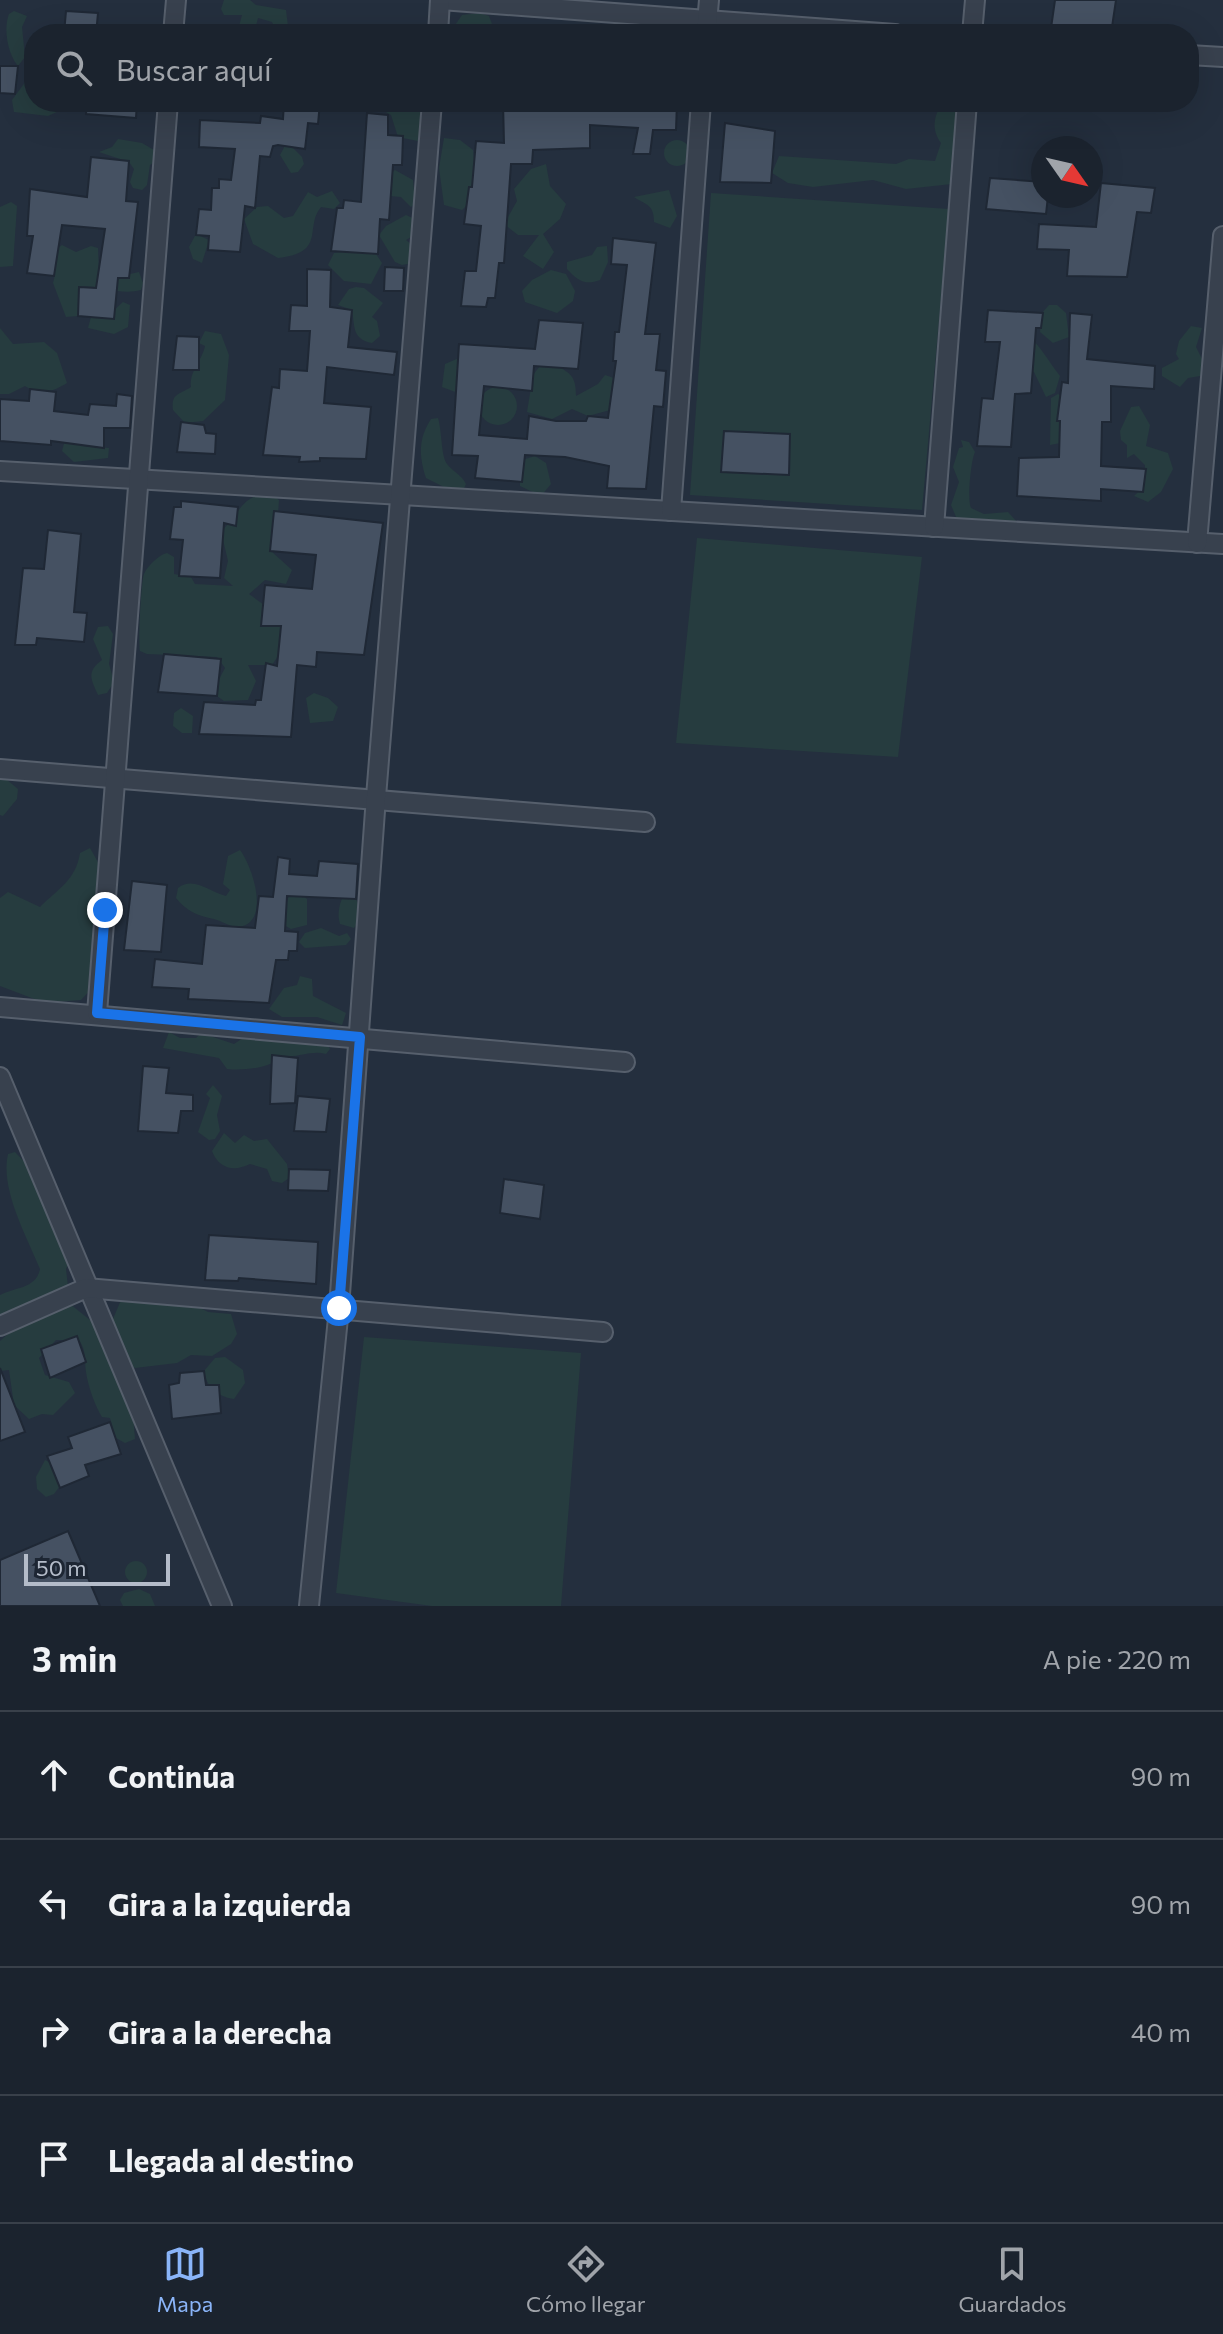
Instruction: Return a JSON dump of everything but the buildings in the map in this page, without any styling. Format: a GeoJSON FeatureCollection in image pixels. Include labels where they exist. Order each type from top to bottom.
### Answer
{"type":"FeatureCollection","features":[{"type":"Feature","properties":{"kind":"street"},"geometry":{"type":"LineString","coordinates":[[174,24],[176,0]]}},
{"type":"Feature","properties":{"kind":"street"},"geometry":{"type":"LineString","coordinates":[[439,24],[441,0],[785,24]]}},
{"type":"Feature","properties":{"kind":"street"},"geometry":{"type":"LineString","coordinates":[[973,24],[975,0]]}},
{"type":"Feature","properties":{"kind":"street"},"geometry":{"type":"LineString","coordinates":[[1199,56],[1223,57]]}},
{"type":"Feature","properties":{"kind":"street"},"geometry":{"type":"LineString","coordinates":[[97,1013],[167,112]]}},
{"type":"Feature","properties":{"kind":"street"},"geometry":{"type":"LineString","coordinates":[[309,1606],[339,1308],[431,112]]}},
{"type":"Feature","properties":{"kind":"street"},"geometry":{"type":"LineString","coordinates":[[671,511],[700,112]]}},
{"type":"Feature","properties":{"kind":"street"},"geometry":{"type":"LineString","coordinates":[[934,527],[966,112]]}},
{"type":"Feature","properties":{"kind":"street"},"geometry":{"type":"LineString","coordinates":[[1197,543],[1223,236]]}},
{"type":"Feature","properties":{"kind":"street"},"geometry":{"type":"LineString","coordinates":[[0,471],[1223,544]]}},
{"type":"Feature","properties":{"kind":"street"},"geometry":{"type":"LineString","coordinates":[[0,769],[376,797],[645,822]]}},
{"type":"Feature","properties":{"kind":"street"},"geometry":{"type":"LineString","coordinates":[[0,1007],[97,1013],[625,1062]]}},
{"type":"Feature","properties":{"kind":"street"},"geometry":{"type":"LineString","coordinates":[[0,1077],[222,1606]]}},
{"type":"Feature","properties":{"kind":"street"},"geometry":{"type":"LineString","coordinates":[[0,1326],[86,1288],[603,1332]]}},
{"type":"Feature","properties":{"kind":"green space"},"geometry":{"type":"Polygon","coordinates":[[[224,0],[250,0],[256,5],[286,10],[288,24],[273,24],[258,18],[256,24],[240,24],[242,15],[224,15],[221,9],[224,0]]]}},
{"type":"Feature","properties":{"kind":"green space"},"geometry":{"type":"Polygon","coordinates":[[[14,11],[27,16],[22,27],[24,58],[18,66],[8,41],[9,14],[14,11]]]}},
{"type":"Feature","properties":{"kind":"green space"},"geometry":{"type":"Polygon","coordinates":[[[480,13],[489,16],[492,24],[456,24],[462,15],[480,13]]]}},
{"type":"Feature","properties":{"kind":"green space"},"geometry":{"type":"Polygon","coordinates":[[[24,84],[24,112],[57,112],[48,116],[14,112],[12,100],[24,84]]]}},
{"type":"Feature","properties":{"kind":"green space"},"geometry":{"type":"Polygon","coordinates":[[[386,112],[426,112],[423,142],[398,137],[391,115],[386,112]]]}},
{"type":"Feature","properties":{"kind":"green space"},"geometry":{"type":"Polygon","coordinates":[[[960,112],[952,184],[906,189],[873,180],[813,187],[788,183],[772,173],[779,156],[896,164],[909,159],[935,161],[941,143],[936,133],[937,113],[960,112]]]}},
{"type":"Feature","properties":{"kind":"green space"},"geometry":{"type":"Polygon","coordinates":[[[444,138],[460,140],[473,150],[472,191],[462,210],[444,205],[439,168],[444,138]]]}},
{"type":"Feature","properties":{"kind":"green space"},"geometry":{"type":"Polygon","coordinates":[[[118,139],[142,143],[154,150],[157,160],[150,165],[147,185],[142,190],[133,188],[130,182],[134,169],[129,162],[99,152],[112,147],[118,139]]]}},
{"type":"Feature","properties":{"kind":"green space"},"geometry":{"type":"Polygon","coordinates":[[[677,140],[686,144],[690,153],[686,162],[677,166],[668,162],[664,153],[668,144],[677,140]]]}},
{"type":"Feature","properties":{"kind":"green space"},"geometry":{"type":"Polygon","coordinates":[[[287,142],[302,157],[304,164],[298,172],[291,173],[280,155],[287,142]]]}},
{"type":"Feature","properties":{"kind":"green space"},"geometry":{"type":"Polygon","coordinates":[[[546,164],[550,186],[566,204],[560,219],[543,234],[554,252],[543,269],[523,256],[539,235],[518,235],[504,224],[517,201],[514,189],[531,169],[546,164]]]}},
{"type":"Feature","properties":{"kind":"green space"},"geometry":{"type":"Polygon","coordinates":[[[395,170],[413,180],[414,191],[421,197],[411,207],[401,197],[390,196],[391,173],[395,170]]]}},
{"type":"Feature","properties":{"kind":"green space"},"geometry":{"type":"Polygon","coordinates":[[[669,190],[677,216],[670,228],[654,222],[651,208],[634,197],[669,190]]]}},
{"type":"Feature","properties":{"kind":"green space"},"geometry":{"type":"Polygon","coordinates":[[[332,191],[340,203],[334,209],[321,207],[316,215],[312,238],[303,251],[278,258],[253,244],[244,219],[257,207],[268,206],[284,218],[293,216],[308,192],[317,197],[332,191]]]}},
{"type":"Feature","properties":{"kind":"green space"},"geometry":{"type":"Polygon","coordinates":[[[711,193],[949,209],[922,510],[690,495],[711,193]]]}},
{"type":"Feature","properties":{"kind":"green space"},"geometry":{"type":"Polygon","coordinates":[[[11,202],[17,206],[13,266],[0,267],[0,207],[11,202]]]}},
{"type":"Feature","properties":{"kind":"green space"},"geometry":{"type":"Polygon","coordinates":[[[406,215],[417,220],[416,234],[406,240],[418,250],[413,263],[402,265],[395,262],[379,235],[386,226],[406,215]]]}},
{"type":"Feature","properties":{"kind":"green space"},"geometry":{"type":"Polygon","coordinates":[[[196,234],[209,240],[202,263],[193,259],[189,247],[196,234]]]}},
{"type":"Feature","properties":{"kind":"green space"},"geometry":{"type":"Polygon","coordinates":[[[62,245],[76,252],[91,246],[98,248],[99,271],[129,278],[130,274],[139,272],[143,283],[141,290],[125,292],[79,287],[78,316],[66,317],[53,283],[56,253],[62,245]]]}},
{"type":"Feature","properties":{"kind":"green space"},"geometry":{"type":"Polygon","coordinates":[[[607,246],[608,262],[600,280],[582,281],[567,269],[567,262],[592,255],[597,247],[607,246]]]}},
{"type":"Feature","properties":{"kind":"green space"},"geometry":{"type":"Polygon","coordinates":[[[374,251],[382,263],[371,284],[344,281],[328,265],[334,253],[374,251]]]}},
{"type":"Feature","properties":{"kind":"green space"},"geometry":{"type":"Polygon","coordinates":[[[551,270],[566,274],[575,291],[573,301],[557,313],[525,302],[522,291],[532,280],[551,270]]]}},
{"type":"Feature","properties":{"kind":"green space"},"geometry":{"type":"Polygon","coordinates":[[[364,288],[383,303],[372,317],[377,321],[380,336],[372,343],[358,335],[352,310],[338,305],[349,289],[364,288]]]}},
{"type":"Feature","properties":{"kind":"green space"},"geometry":{"type":"Polygon","coordinates":[[[123,302],[130,305],[128,327],[114,334],[88,328],[91,317],[111,313],[123,302]]]}},
{"type":"Feature","properties":{"kind":"green space"},"geometry":{"type":"Polygon","coordinates":[[[1049,305],[1057,305],[1066,313],[1069,337],[1053,343],[1040,332],[1042,313],[1049,305]]]}},
{"type":"Feature","properties":{"kind":"green space"},"geometry":{"type":"Polygon","coordinates":[[[1191,326],[1202,328],[1196,347],[1206,367],[1200,376],[1188,378],[1180,387],[1162,376],[1162,368],[1179,359],[1176,354],[1179,341],[1191,326]]]}},
{"type":"Feature","properties":{"kind":"green space"},"geometry":{"type":"Polygon","coordinates":[[[0,328],[13,344],[44,342],[57,353],[67,383],[46,392],[25,386],[9,394],[0,394],[0,328]]]}},
{"type":"Feature","properties":{"kind":"green space"},"geometry":{"type":"Polygon","coordinates":[[[205,331],[221,334],[229,355],[225,400],[203,421],[185,423],[173,410],[173,400],[191,387],[192,376],[205,346],[199,343],[205,331]]]}},
{"type":"Feature","properties":{"kind":"green space"},"geometry":{"type":"Polygon","coordinates":[[[1028,335],[1060,376],[1055,393],[1046,397],[1034,372],[1021,364],[1028,335]]]}},
{"type":"Feature","properties":{"kind":"green space"},"geometry":{"type":"Polygon","coordinates":[[[466,355],[466,396],[442,387],[445,364],[466,355]]]}},
{"type":"Feature","properties":{"kind":"green space"},"geometry":{"type":"Polygon","coordinates":[[[553,364],[571,376],[576,396],[598,384],[605,375],[614,378],[614,409],[588,416],[572,409],[552,419],[527,412],[533,375],[540,366],[553,364]]]}},
{"type":"Feature","properties":{"kind":"green space"},"geometry":{"type":"Polygon","coordinates":[[[498,387],[512,392],[517,406],[512,420],[498,425],[484,420],[479,406],[484,392],[498,387]]]}},
{"type":"Feature","properties":{"kind":"green space"},"geometry":{"type":"Polygon","coordinates":[[[1058,394],[1097,423],[1102,435],[1050,445],[1051,398],[1058,394]]]}},
{"type":"Feature","properties":{"kind":"green space"},"geometry":{"type":"Polygon","coordinates":[[[1139,406],[1150,425],[1146,446],[1168,453],[1173,469],[1161,492],[1148,502],[1134,496],[1144,487],[1145,465],[1134,454],[1127,458],[1127,445],[1121,440],[1120,431],[1131,407],[1139,406]]]}},
{"type":"Feature","properties":{"kind":"green space"},"geometry":{"type":"Polygon","coordinates":[[[438,418],[445,460],[466,484],[463,490],[444,487],[426,478],[421,455],[422,441],[431,419],[438,418]]]}},
{"type":"Feature","properties":{"kind":"green space"},"geometry":{"type":"Polygon","coordinates":[[[65,440],[79,440],[83,446],[109,448],[108,458],[74,462],[62,451],[65,440]]]}},
{"type":"Feature","properties":{"kind":"green space"},"geometry":{"type":"Polygon","coordinates":[[[961,440],[969,442],[975,452],[970,480],[971,508],[984,514],[1008,512],[1017,522],[1014,532],[964,524],[956,517],[951,505],[959,482],[953,467],[959,448],[963,447],[961,440]]]}},
{"type":"Feature","properties":{"kind":"green space"},"geometry":{"type":"Polygon","coordinates":[[[535,456],[546,463],[551,484],[541,496],[520,486],[519,461],[535,456]]]}},
{"type":"Feature","properties":{"kind":"green space"},"geometry":{"type":"Polygon","coordinates":[[[269,492],[279,500],[276,545],[271,551],[292,570],[286,584],[265,580],[249,594],[282,618],[278,656],[272,665],[248,665],[256,681],[248,700],[224,701],[217,696],[215,687],[225,668],[217,657],[147,654],[140,651],[144,574],[151,564],[167,553],[174,557],[174,574],[191,577],[195,584],[233,586],[224,578],[228,561],[221,531],[245,502],[269,492]]]}},
{"type":"Feature","properties":{"kind":"green space"},"geometry":{"type":"Polygon","coordinates":[[[697,538],[922,557],[898,757],[676,743],[697,538]]]}},
{"type":"Feature","properties":{"kind":"green space"},"geometry":{"type":"Polygon","coordinates":[[[108,626],[113,634],[109,664],[114,682],[107,693],[98,695],[91,676],[102,660],[93,639],[98,627],[108,626]]]}},
{"type":"Feature","properties":{"kind":"green space"},"geometry":{"type":"Polygon","coordinates":[[[314,693],[328,698],[338,707],[333,721],[310,723],[306,698],[314,693]]]}},
{"type":"Feature","properties":{"kind":"green space"},"geometry":{"type":"Polygon","coordinates":[[[181,708],[193,716],[192,733],[182,733],[173,726],[174,713],[181,708]]]}},
{"type":"Feature","properties":{"kind":"green space"},"geometry":{"type":"Polygon","coordinates":[[[0,774],[18,789],[17,799],[3,816],[0,815],[0,774]]]}},
{"type":"Feature","properties":{"kind":"green space"},"geometry":{"type":"Polygon","coordinates":[[[90,848],[108,880],[93,987],[81,1000],[45,1003],[0,986],[0,898],[8,892],[40,907],[70,877],[80,853],[90,848]]]}},
{"type":"Feature","properties":{"kind":"green space"},"geometry":{"type":"Polygon","coordinates":[[[240,850],[250,868],[256,893],[257,905],[248,923],[235,927],[188,910],[180,903],[176,898],[178,888],[190,884],[226,896],[230,890],[223,884],[228,856],[240,850]]]}},
{"type":"Feature","properties":{"kind":"green space"},"geometry":{"type":"Polygon","coordinates":[[[300,894],[307,899],[307,925],[291,929],[284,925],[288,899],[300,894]]]}},
{"type":"Feature","properties":{"kind":"green space"},"geometry":{"type":"Polygon","coordinates":[[[344,895],[356,899],[363,916],[354,928],[340,924],[339,909],[344,895]]]}},
{"type":"Feature","properties":{"kind":"green space"},"geometry":{"type":"Polygon","coordinates":[[[321,928],[339,936],[347,933],[351,939],[346,945],[305,948],[299,942],[305,933],[321,928]]]}},
{"type":"Feature","properties":{"kind":"green space"},"geometry":{"type":"Polygon","coordinates":[[[300,976],[312,979],[313,996],[346,1013],[342,1025],[317,1017],[282,1017],[269,1009],[284,988],[297,985],[300,976]]]}},
{"type":"Feature","properties":{"kind":"green space"},"geometry":{"type":"Polygon","coordinates":[[[169,1032],[180,1038],[196,1038],[201,1033],[234,1044],[243,1038],[323,1038],[330,1049],[326,1054],[284,1056],[257,1068],[227,1069],[219,1058],[163,1048],[169,1032]]]}},
{"type":"Feature","properties":{"kind":"green space"},"geometry":{"type":"Polygon","coordinates":[[[213,1085],[222,1096],[217,1115],[220,1131],[215,1139],[209,1140],[198,1132],[210,1098],[206,1094],[213,1085]]]}},
{"type":"Feature","properties":{"kind":"green space"},"geometry":{"type":"Polygon","coordinates":[[[224,1133],[235,1143],[244,1135],[254,1141],[267,1139],[287,1164],[289,1178],[282,1183],[272,1181],[267,1169],[250,1164],[238,1168],[223,1165],[212,1151],[224,1133]]]}},
{"type":"Feature","properties":{"kind":"green space"},"geometry":{"type":"Polygon","coordinates":[[[15,1152],[34,1172],[71,1258],[66,1269],[70,1304],[95,1324],[109,1344],[109,1361],[132,1402],[135,1439],[125,1443],[116,1438],[110,1418],[102,1417],[97,1407],[88,1383],[84,1352],[79,1340],[56,1340],[39,1358],[45,1375],[69,1382],[75,1393],[53,1415],[42,1414],[29,1419],[14,1405],[9,1370],[0,1371],[0,1341],[16,1327],[0,1334],[0,1295],[30,1284],[40,1269],[11,1197],[8,1154],[15,1152]]]}},
{"type":"Feature","properties":{"kind":"green space"},"geometry":{"type":"Polygon","coordinates":[[[141,1292],[170,1305],[187,1301],[208,1312],[231,1314],[237,1334],[231,1344],[212,1356],[191,1355],[177,1363],[135,1368],[123,1359],[110,1326],[121,1300],[141,1292]]]}},
{"type":"Feature","properties":{"kind":"green space"},"geometry":{"type":"Polygon","coordinates":[[[364,1337],[581,1353],[561,1606],[432,1606],[336,1593],[364,1337]]]}},
{"type":"Feature","properties":{"kind":"green space"},"geometry":{"type":"Polygon","coordinates":[[[225,1357],[243,1370],[245,1383],[234,1399],[214,1390],[205,1377],[204,1371],[215,1358],[225,1357]]]}},
{"type":"Feature","properties":{"kind":"green space"},"geometry":{"type":"Polygon","coordinates":[[[45,1460],[55,1465],[63,1482],[54,1494],[46,1497],[37,1489],[36,1477],[45,1460]]]}},
{"type":"Feature","properties":{"kind":"green space"},"geometry":{"type":"Polygon","coordinates":[[[136,1561],[144,1564],[147,1572],[144,1580],[136,1583],[128,1580],[125,1572],[128,1564],[136,1561]]]}},
{"type":"Feature","properties":{"kind":"green space"},"geometry":{"type":"Polygon","coordinates":[[[139,1589],[150,1594],[155,1606],[123,1606],[120,1600],[124,1593],[139,1589]]]}},
{"type":"Feature","properties":{"kind":"route"},"geometry":{"type":"LineString","coordinates":[[105,910],[97,1013],[360,1037],[339,1308]]}}]}
